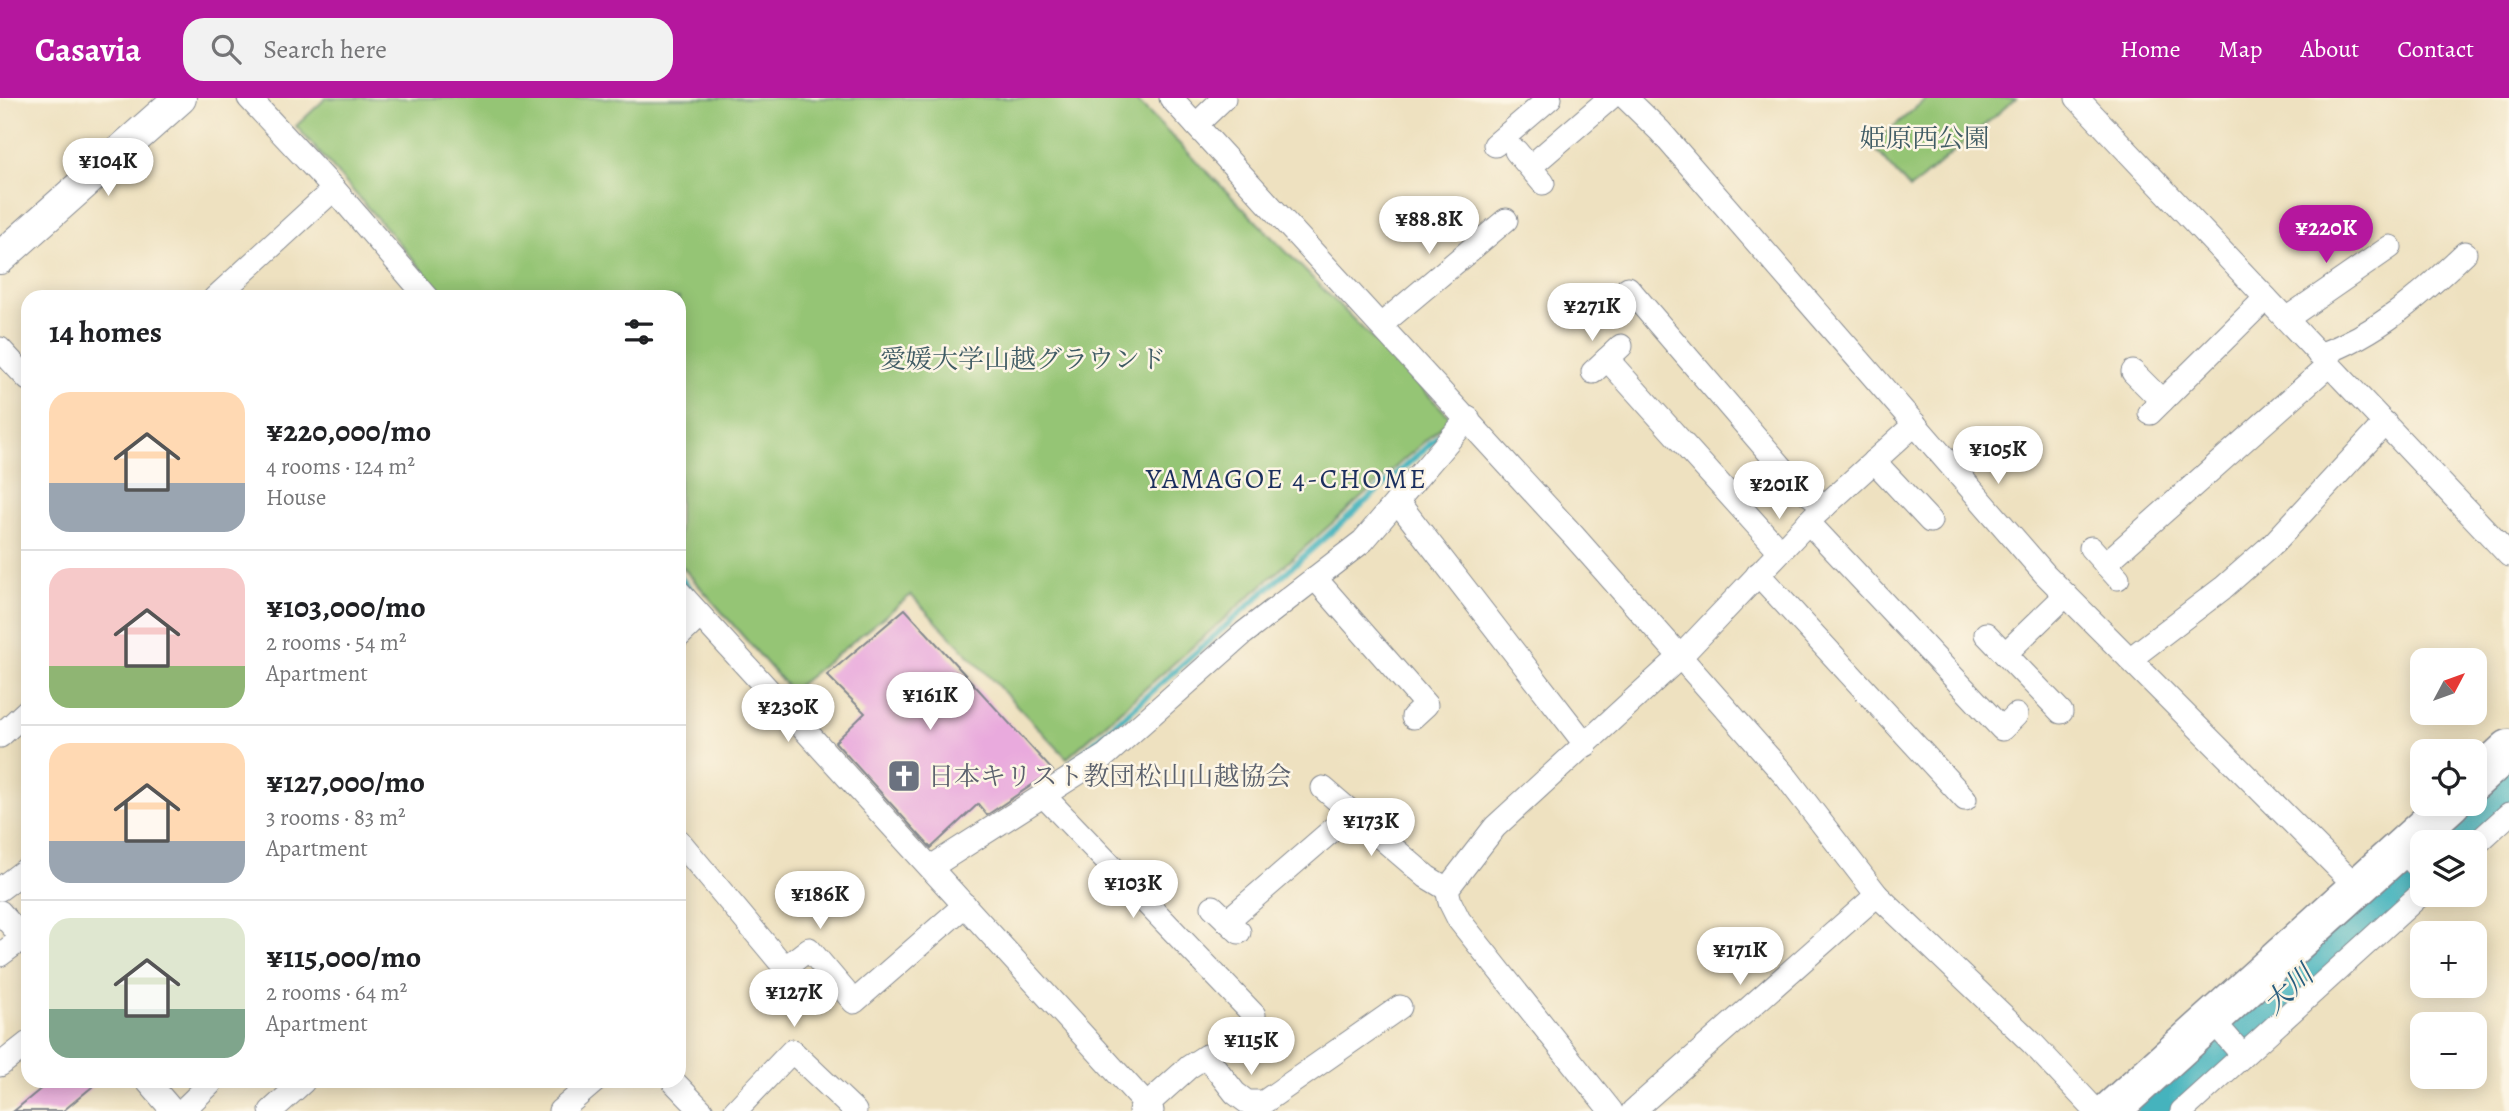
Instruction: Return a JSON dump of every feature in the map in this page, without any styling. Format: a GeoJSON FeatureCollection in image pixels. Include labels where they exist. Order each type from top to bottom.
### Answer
{"type":"FeatureCollection","features":[{"type":"Feature","properties":{"kind":"highway"},"geometry":{"type":"LineString","coordinates":[[2487,769],[2509,749]]}},
{"type":"Feature","properties":{"kind":"highway"},"geometry":{"type":"LineString","coordinates":[[2110,1111],[2229,1040],[2358,888],[2410,862]]}},
{"type":"Feature","properties":{"kind":"street"},"geometry":{"type":"LineString","coordinates":[[0,258],[180,98]]}},
{"type":"Feature","properties":{"kind":"street"},"geometry":{"type":"LineString","coordinates":[[249,98],[334,189],[421,290]]}},
{"type":"Feature","properties":{"kind":"street"},"geometry":{"type":"LineString","coordinates":[[1171,98],[1468,418],[1680,657],[1787,778],[1877,895],[2034,1044],[2096,1111]]}},
{"type":"Feature","properties":{"kind":"street"},"geometry":{"type":"LineString","coordinates":[[1196,125],[1224,98]]}},
{"type":"Feature","properties":{"kind":"street"},"geometry":{"type":"LineString","coordinates":[[1550,98],[1521,161],[1610,98]]}},
{"type":"Feature","properties":{"kind":"street"},"geometry":{"type":"LineString","coordinates":[[1638,102],[1660,131],[2045,574],[2358,888]]}},
{"type":"Feature","properties":{"kind":"street"},"geometry":{"type":"LineString","coordinates":[[2092,103],[2266,298],[2509,555]]}},
{"type":"Feature","properties":{"kind":"street"},"geometry":{"type":"LineString","coordinates":[[231,290],[334,189]]}},
{"type":"Feature","properties":{"kind":"street"},"geometry":{"type":"LineString","coordinates":[[1381,325],[1506,220]]}},
{"type":"Feature","properties":{"kind":"street"},"geometry":{"type":"LineString","coordinates":[[2286,319],[2341,270],[2390,247]]}},
{"type":"Feature","properties":{"kind":"street"},"geometry":{"type":"LineString","coordinates":[[2105,563],[2324,360],[2381,325],[2417,298],[2465,253]]}},
{"type":"Feature","properties":{"kind":"street"},"geometry":{"type":"LineString","coordinates":[[1628,288],[1797,485],[1825,506]]}},
{"type":"Feature","properties":{"kind":"street"},"geometry":{"type":"LineString","coordinates":[[2133,372],[2156,407],[2266,298]]}},
{"type":"Feature","properties":{"kind":"street"},"geometry":{"type":"LineString","coordinates":[[0,349],[21,372]]}},
{"type":"Feature","properties":{"kind":"street"},"geometry":{"type":"LineString","coordinates":[[1607,359],[1780,551]]}},
{"type":"Feature","properties":{"kind":"street"},"geometry":{"type":"LineString","coordinates":[[931,867],[1105,756],[1244,633],[1363,541],[1468,418]]}},
{"type":"Feature","properties":{"kind":"street"},"geometry":{"type":"LineString","coordinates":[[2130,659],[2224,588],[2274,543],[2385,423]]}},
{"type":"Feature","properties":{"kind":"street"},"geometry":{"type":"LineString","coordinates":[[1447,889],[1496,827],[1680,657],[1808,522],[1915,424]]}},
{"type":"Feature","properties":{"kind":"street"},"geometry":{"type":"LineString","coordinates":[[1874,461],[1930,521]]}},
{"type":"Feature","properties":{"kind":"street"},"geometry":{"type":"LineString","coordinates":[[1397,501],[1586,745]]}},
{"type":"Feature","properties":{"kind":"street"},"geometry":{"type":"LineString","coordinates":[[1808,522],[2002,729],[2016,715]]}},
{"type":"Feature","properties":{"kind":"street"},"geometry":{"type":"LineString","coordinates":[[1758,574],[1965,799]]}},
{"type":"Feature","properties":{"kind":"street"},"geometry":{"type":"LineString","coordinates":[[1315,578],[1426,705],[1413,717]]}},
{"type":"Feature","properties":{"kind":"street"},"geometry":{"type":"LineString","coordinates":[[2005,654],[2066,595]]}},
{"type":"Feature","properties":{"kind":"street"},"geometry":{"type":"LineString","coordinates":[[686,600],[931,867],[1147,1109],[1189,1067],[1206,1056],[1235,1093],[1247,1102],[1264,1101],[1400,1007]]}},
{"type":"Feature","properties":{"kind":"street"},"geometry":{"type":"LineString","coordinates":[[686,629],[700,616]]}},
{"type":"Feature","properties":{"kind":"street"},"geometry":{"type":"LineString","coordinates":[[1986,634],[2061,712]]}},
{"type":"Feature","properties":{"kind":"street"},"geometry":{"type":"LineString","coordinates":[[3,727],[21,715]]}},
{"type":"Feature","properties":{"kind":"street"},"geometry":{"type":"LineString","coordinates":[[1323,788],[1427,877],[1447,889],[1459,920],[1611,1111]]}},
{"type":"Feature","properties":{"kind":"street"},"geometry":{"type":"LineString","coordinates":[[1043,795],[1254,1015]]}},
{"type":"Feature","properties":{"kind":"street"},"geometry":{"type":"LineString","coordinates":[[1226,920],[1352,813]]}},
{"type":"Feature","properties":{"kind":"street"},"geometry":{"type":"LineString","coordinates":[[2487,834],[2509,814]]}},
{"type":"Feature","properties":{"kind":"street"},"geometry":{"type":"LineString","coordinates":[[686,849],[781,963],[792,962],[809,950],[854,1002],[965,905]]}},
{"type":"Feature","properties":{"kind":"street"},"geometry":{"type":"LineString","coordinates":[[0,889],[21,873]]}},
{"type":"Feature","properties":{"kind":"street"},"geometry":{"type":"LineString","coordinates":[[1633,1111],[1877,895]]}},
{"type":"Feature","properties":{"kind":"street"},"geometry":{"type":"LineString","coordinates":[[2182,1111],[2229,1040],[2410,903]]}},
{"type":"Feature","properties":{"kind":"street"},"geometry":{"type":"LineString","coordinates":[[0,912],[21,935]]}},
{"type":"Feature","properties":{"kind":"street"},"geometry":{"type":"LineString","coordinates":[[0,955],[21,944]]}},
{"type":"Feature","properties":{"kind":"street"},"geometry":{"type":"LineString","coordinates":[[0,1065],[21,1048]]}},
{"type":"Feature","properties":{"kind":"street"},"geometry":{"type":"LineString","coordinates":[[735,1111],[792,1051],[855,1111]]}},
{"type":"Feature","properties":{"kind":"street"},"geometry":{"type":"LineString","coordinates":[[153,1088],[173,1111]]}},
{"type":"Feature","properties":{"kind":"street"},"geometry":{"type":"LineString","coordinates":[[182,1111],[206,1088]]}},
{"type":"Feature","properties":{"kind":"street"},"geometry":{"type":"LineString","coordinates":[[271,1111],[296,1088]]}},
{"type":"Feature","properties":{"kind":"street"},"geometry":{"type":"LineString","coordinates":[[560,1111],[587,1088]]}},
{"type":"Feature","properties":{"kind":"street"},"geometry":{"type":"LineString","coordinates":[[680,1088],[702,1111]]}},
{"type":"Feature","properties":{"kind":"green space","name":"愛媛大学山越グラウンド"},"geometry":{"type":"Polygon","coordinates":[[[326,98],[1134,98],[1451,418],[1067,758],[911,595],[791,691],[686,571],[686,290],[440,290],[296,126],[326,98]]]}},
{"type":"Feature","properties":{"kind":"green space","name":"姫原西公園"},"geometry":{"type":"Polygon","coordinates":[[[1927,98],[2016,98],[1910,189],[1872,145],[1927,98]]]}},
{"type":"Feature","properties":{"kind":"building"},"geometry":{"type":"Polygon","coordinates":[[[905,609],[1053,771],[987,815],[978,804],[931,848],[835,742],[865,713],[827,675],[905,609]]]}},
{"type":"Feature","properties":{"kind":"building"},"geometry":{"type":"Polygon","coordinates":[[[42,1088],[91,1088],[63,1111],[14,1111],[42,1088]]]}},
{"type":"Feature","properties":{"kind":"waterway"},"geometry":{"type":"LineString","coordinates":[[1067,767],[1439,436]]}},
{"type":"Feature","properties":{"kind":"waterway"},"geometry":{"type":"LineString","coordinates":[[686,584],[690,589]]}},
{"type":"Feature","properties":{"kind":"waterway","name":"大川"},"geometry":{"type":"LineString","coordinates":[[2463,830],[2509,788]]}},
{"type":"Feature","properties":{"kind":"waterway","name":"大川"},"geometry":{"type":"LineString","coordinates":[[2155,1111],[2410,877]]}},
{"type":"Feature","properties":{"kind":"place","name":"日本キリスト教団松山山越協会"},"geometry":{"type":"Point","coordinates":[904,776]}},
{"type":"Feature","properties":{"kind":"district","name":"YAMAGOE 4-CHOME"},"geometry":{"type":"Point","coordinates":[1287,478]}}]}
